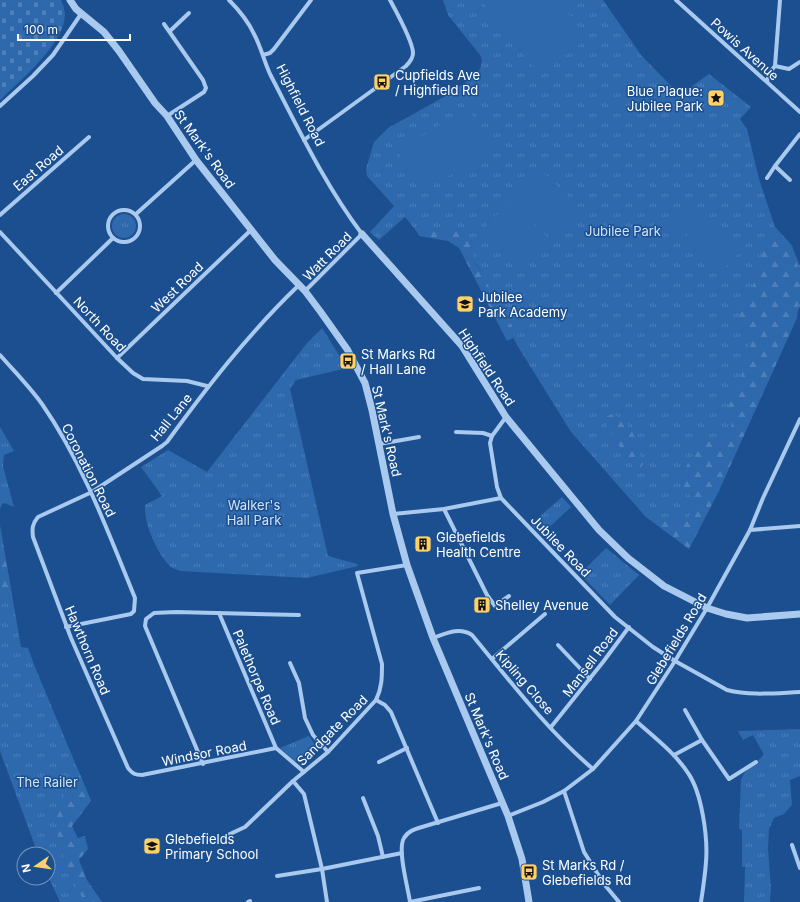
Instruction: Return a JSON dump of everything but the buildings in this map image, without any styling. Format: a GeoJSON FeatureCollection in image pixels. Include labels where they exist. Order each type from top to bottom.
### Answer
{"type":"FeatureCollection","features":[{"type":"Feature","properties":{"kind":"street","name":"St Mark's Road"},"geometry":{"type":"LineString","coordinates":[[70,0],[81,14],[104,32],[167,116],[196,160],[251,230],[298,286],[305,292],[347,349],[365,383],[372,410],[393,514],[407,565],[433,638],[508,816],[522,859],[529,902]]}},
{"type":"Feature","properties":{"kind":"street","name":"Highfield Road"},"geometry":{"type":"LineString","coordinates":[[229,0],[245,18],[254,34],[268,71],[304,140],[345,210],[362,234],[462,346],[506,417],[599,530],[623,553],[664,586],[707,608],[726,614],[747,618],[800,614]]}},
{"type":"Feature","properties":{"kind":"street"},"geometry":{"type":"LineString","coordinates":[[262,55],[270,53],[274,49],[311,0]]}},
{"type":"Feature","properties":{"kind":"street"},"geometry":{"type":"LineString","coordinates":[[304,140],[406,66],[412,60],[413,53],[411,44],[390,0]]}},
{"type":"Feature","properties":{"kind":"street","name":"Powis Avenue"},"geometry":{"type":"LineString","coordinates":[[676,0],[800,112]]}},
{"type":"Feature","properties":{"kind":"street"},"geometry":{"type":"LineString","coordinates":[[767,81],[770,72],[775,66],[780,0]]}},
{"type":"Feature","properties":{"kind":"street"},"geometry":{"type":"LineString","coordinates":[[0,106],[33,76],[52,55],[81,14]]}},
{"type":"Feature","properties":{"kind":"street"},"geometry":{"type":"LineString","coordinates":[[170,31],[189,14]]}},
{"type":"Feature","properties":{"kind":"street"},"geometry":{"type":"LineString","coordinates":[[164,24],[203,80],[206,88],[204,92],[167,116]]}},
{"type":"Feature","properties":{"kind":"street"},"geometry":{"type":"LineString","coordinates":[[775,66],[789,69],[800,62]]}},
{"type":"Feature","properties":{"kind":"street"},"geometry":{"type":"LineString","coordinates":[[767,178],[800,134]]}},
{"type":"Feature","properties":{"kind":"street","name":"East Road"},"geometry":{"type":"LineString","coordinates":[[0,215],[89,137]]}},
{"type":"Feature","properties":{"kind":"street"},"geometry":{"type":"LineString","coordinates":[[136,214],[196,160]]}},
{"type":"Feature","properties":{"kind":"street"},"geometry":{"type":"LineString","coordinates":[[775,166],[790,180]]}},
{"type":"Feature","properties":{"kind":"street"},"geometry":{"type":"LineString","coordinates":[[124,209],[130,210],[136,214],[140,222],[140,230],[136,237],[129,242],[120,242],[113,238],[109,233],[107,226],[108,220],[112,214],[117,210],[124,209]]}},
{"type":"Feature","properties":{"kind":"street","name":"West Road"},"geometry":{"type":"LineString","coordinates":[[117,358],[251,230]]}},
{"type":"Feature","properties":{"kind":"street","name":"North Road"},"geometry":{"type":"LineString","coordinates":[[0,232],[117,358],[133,373],[143,379],[187,381],[207,386]]}},
{"type":"Feature","properties":{"kind":"street","name":"Watt Road"},"geometry":{"type":"LineString","coordinates":[[305,292],[362,234]]}},
{"type":"Feature","properties":{"kind":"street"},"geometry":{"type":"LineString","coordinates":[[56,293],[113,238]]}},
{"type":"Feature","properties":{"kind":"street","name":"Hall Lane"},"geometry":{"type":"LineString","coordinates":[[32,527],[38,517],[92,492],[167,442],[207,386],[246,340],[298,286]]}},
{"type":"Feature","properties":{"kind":"street","name":"Coronation Road"},"geometry":{"type":"LineString","coordinates":[[0,355],[26,383],[52,419],[92,492],[135,598],[134,611],[131,614],[66,627]]}},
{"type":"Feature","properties":{"kind":"street"},"geometry":{"type":"LineString","coordinates":[[456,432],[483,433],[492,436],[506,417]]}},
{"type":"Feature","properties":{"kind":"street","name":"Glebefields Road"},"geometry":{"type":"LineString","coordinates":[[508,816],[543,802],[564,791],[593,769],[636,721],[707,608],[750,530],[763,498],[800,419]]}},
{"type":"Feature","properties":{"kind":"street","name":"Jubilee Road"},"geometry":{"type":"LineString","coordinates":[[492,436],[490,443],[497,487],[501,498],[615,617],[653,647],[727,690],[736,692],[800,692]]}},
{"type":"Feature","properties":{"kind":"street"},"geometry":{"type":"LineString","coordinates":[[378,444],[419,437]]}},
{"type":"Feature","properties":{"kind":"street"},"geometry":{"type":"LineString","coordinates":[[393,514],[444,508],[501,498]]}},
{"type":"Feature","properties":{"kind":"street"},"geometry":{"type":"LineString","coordinates":[[444,508],[487,595],[495,606],[509,596]]}},
{"type":"Feature","properties":{"kind":"street"},"geometry":{"type":"LineString","coordinates":[[750,530],[800,526]]}},
{"type":"Feature","properties":{"kind":"street","name":"Hawthorn Road"},"geometry":{"type":"LineString","coordinates":[[32,527],[34,537],[66,627],[128,768],[135,775]]}},
{"type":"Feature","properties":{"kind":"street","name":"Sandgate Road"},"geometry":{"type":"LineString","coordinates":[[214,841],[245,827],[293,781],[328,752],[376,700],[382,685],[382,664],[358,572],[407,565]]}},
{"type":"Feature","properties":{"kind":"street"},"geometry":{"type":"LineString","coordinates":[[203,764],[145,626],[146,619],[154,613],[299,615]]}},
{"type":"Feature","properties":{"kind":"street","name":"Palethorpe Road"},"geometry":{"type":"LineString","coordinates":[[220,613],[276,748]]}},
{"type":"Feature","properties":{"kind":"street"},"geometry":{"type":"LineString","coordinates":[[492,659],[545,614]]}},
{"type":"Feature","properties":{"kind":"street","name":"Mansell Road"},"geometry":{"type":"LineString","coordinates":[[551,727],[590,680],[629,627]]}},
{"type":"Feature","properties":{"kind":"street","name":"Kipling Close"},"geometry":{"type":"LineString","coordinates":[[433,638],[456,630],[467,632],[472,635],[551,727],[581,759],[593,769]]}},
{"type":"Feature","properties":{"kind":"street"},"geometry":{"type":"LineString","coordinates":[[558,645],[590,680]]}},
{"type":"Feature","properties":{"kind":"street"},"geometry":{"type":"LineString","coordinates":[[290,663],[298,683],[305,718],[313,735],[328,752]]}},
{"type":"Feature","properties":{"kind":"street"},"geometry":{"type":"LineString","coordinates":[[376,700],[385,705],[391,712],[438,823]]}},
{"type":"Feature","properties":{"kind":"street"},"geometry":{"type":"LineString","coordinates":[[685,710],[702,740],[729,779],[756,762]]}},
{"type":"Feature","properties":{"kind":"street"},"geometry":{"type":"LineString","coordinates":[[636,721],[674,755],[689,774],[699,798],[706,836],[707,861],[701,902]]}},
{"type":"Feature","properties":{"kind":"street"},"geometry":{"type":"LineString","coordinates":[[674,755],[702,740]]}},
{"type":"Feature","properties":{"kind":"street"},"geometry":{"type":"LineString","coordinates":[[276,748],[304,772]]}},
{"type":"Feature","properties":{"kind":"street","name":"Windsor Road"},"geometry":{"type":"LineString","coordinates":[[135,775],[142,776],[276,748]]}},
{"type":"Feature","properties":{"kind":"street"},"geometry":{"type":"LineString","coordinates":[[379,762],[407,748]]}},
{"type":"Feature","properties":{"kind":"street"},"geometry":{"type":"LineString","coordinates":[[293,781],[304,794],[322,869],[327,902]]}},
{"type":"Feature","properties":{"kind":"street"},"geometry":{"type":"LineString","coordinates":[[564,791],[584,852],[604,884],[619,902]]}},
{"type":"Feature","properties":{"kind":"street"},"geometry":{"type":"LineString","coordinates":[[363,798],[378,836],[383,857]]}},
{"type":"Feature","properties":{"kind":"street"},"geometry":{"type":"LineString","coordinates":[[479,888],[410,902],[401,844],[404,836],[411,830],[502,803]]}},
{"type":"Feature","properties":{"kind":"street"},"geometry":{"type":"LineString","coordinates":[[792,844],[800,868]]}},
{"type":"Feature","properties":{"kind":"street"},"geometry":{"type":"LineString","coordinates":[[277,876],[322,869],[402,853]]}},
{"type":"Feature","properties":{"kind":"green space"},"geometry":{"type":"Polygon","coordinates":[[[0,0],[61,0],[65,15],[63,26],[49,50],[40,61],[0,100],[0,0]]]}},
{"type":"Feature","properties":{"kind":"green space","name":"Jubilee Park"},"geometry":{"type":"Polygon","coordinates":[[[443,0],[603,0],[641,55],[680,95],[709,74],[751,107],[740,119],[747,129],[759,179],[775,227],[792,246],[800,266],[800,306],[689,549],[645,516],[571,432],[517,345],[462,235],[417,232],[405,217],[379,240],[370,232],[394,206],[367,176],[366,169],[374,142],[388,128],[451,93],[470,79],[480,69],[482,60],[480,55],[448,15],[443,0]]]}},
{"type":"Feature","properties":{"kind":"green space"},"geometry":{"type":"Polygon","coordinates":[[[481,0],[558,0],[588,38],[540,76],[481,0]]]}},
{"type":"Feature","properties":{"kind":"green space"},"geometry":{"type":"Polygon","coordinates":[[[468,108],[493,149],[422,192],[397,151],[468,108]]]}},
{"type":"Feature","properties":{"kind":"green space"},"geometry":{"type":"Polygon","coordinates":[[[541,170],[581,209],[553,238],[513,198],[541,170]]]}},
{"type":"Feature","properties":{"kind":"green space"},"geometry":{"type":"Polygon","coordinates":[[[511,200],[550,240],[522,268],[483,229],[511,200]]]}},
{"type":"Feature","properties":{"kind":"green space"},"geometry":{"type":"Polygon","coordinates":[[[692,202],[704,213],[683,237],[671,226],[692,202]]]}},
{"type":"Feature","properties":{"kind":"green space"},"geometry":{"type":"Polygon","coordinates":[[[124,214],[133,217],[136,226],[133,235],[124,238],[115,235],[112,226],[115,217],[124,214]]]}},
{"type":"Feature","properties":{"kind":"green space"},"geometry":{"type":"Polygon","coordinates":[[[705,215],[742,249],[720,274],[683,240],[705,215]]]}},
{"type":"Feature","properties":{"kind":"green space"},"geometry":{"type":"Polygon","coordinates":[[[775,227],[792,246],[797,262],[799,300],[797,318],[718,493],[689,549],[645,516],[673,523],[688,519],[694,502],[682,484],[686,467],[698,444],[710,437],[723,440],[731,435],[732,418],[727,409],[740,381],[751,335],[741,324],[740,312],[750,296],[763,248],[775,227]]]}},
{"type":"Feature","properties":{"kind":"green space"},"geometry":{"type":"Polygon","coordinates":[[[419,228],[457,228],[467,234],[476,264],[517,336],[507,341],[459,248],[448,241],[419,236],[417,232],[419,228]]]}},
{"type":"Feature","properties":{"kind":"green space","name":"Walker's Hall Park"},"geometry":{"type":"Polygon","coordinates":[[[322,328],[347,368],[296,380],[290,389],[328,556],[357,564],[358,566],[307,578],[180,571],[171,567],[155,545],[146,520],[145,505],[162,496],[141,467],[168,450],[207,472],[307,343],[322,328]]]}},
{"type":"Feature","properties":{"kind":"green space"},"geometry":{"type":"Polygon","coordinates":[[[612,414],[625,423],[634,434],[643,464],[639,470],[629,461],[607,427],[606,417],[612,414]]]}},
{"type":"Feature","properties":{"kind":"green space"},"geometry":{"type":"Polygon","coordinates":[[[0,427],[14,451],[4,455],[3,466],[14,507],[5,503],[2,504],[0,509],[0,427]]]}},
{"type":"Feature","properties":{"kind":"green space"},"geometry":{"type":"Polygon","coordinates":[[[562,497],[571,507],[541,535],[531,524],[562,497]]]}},
{"type":"Feature","properties":{"kind":"green space","name":"The Railer"},"geometry":{"type":"Polygon","coordinates":[[[0,525],[21,647],[28,648],[91,801],[68,815],[71,855],[95,902],[60,902],[53,886],[56,886],[56,846],[35,846],[0,751],[0,525]]]}},
{"type":"Feature","properties":{"kind":"green space"},"geometry":{"type":"Polygon","coordinates":[[[0,545],[3,545],[12,595],[0,600],[0,545]]]}},
{"type":"Feature","properties":{"kind":"green space"},"geometry":{"type":"Polygon","coordinates":[[[606,548],[639,575],[610,605],[580,574],[606,548]]]}},
{"type":"Feature","properties":{"kind":"green space"},"geometry":{"type":"Polygon","coordinates":[[[800,729],[800,776],[790,780],[792,805],[784,814],[774,818],[769,829],[768,849],[771,888],[770,902],[744,902],[745,867],[742,867],[742,830],[739,829],[741,780],[748,769],[764,755],[753,735],[743,740],[738,731],[800,729]]]}},
{"type":"Feature","properties":{"kind":"green space"},"geometry":{"type":"Polygon","coordinates":[[[309,736],[316,746],[314,755],[303,763],[295,761],[280,748],[309,736]]]}},
{"type":"Feature","properties":{"kind":"green space"},"geometry":{"type":"Polygon","coordinates":[[[77,767],[91,801],[72,826],[78,838],[85,836],[88,849],[79,860],[87,880],[102,902],[85,902],[73,880],[59,843],[57,818],[59,806],[77,767]]]}},
{"type":"Feature","properties":{"kind":"place","name":"Cupfields Ave / Highfield Rd"},"geometry":{"type":"Point","coordinates":[382,82]}},
{"type":"Feature","properties":{"kind":"place","name":"Blue Plaque: Jubilee Park"},"geometry":{"type":"Point","coordinates":[716,98]}},
{"type":"Feature","properties":{"kind":"place","name":"Jubilee Park Academy"},"geometry":{"type":"Point","coordinates":[465,304]}},
{"type":"Feature","properties":{"kind":"place","name":"St Marks Rd / Hall Lane"},"geometry":{"type":"Point","coordinates":[348,361]}},
{"type":"Feature","properties":{"kind":"place","name":"Glebefields Health Centre"},"geometry":{"type":"Point","coordinates":[423,544]}},
{"type":"Feature","properties":{"kind":"place","name":"Shelley Avenue"},"geometry":{"type":"Point","coordinates":[482,605]}},
{"type":"Feature","properties":{"kind":"place","name":"Glebefields Primary School"},"geometry":{"type":"Point","coordinates":[152,846]}},
{"type":"Feature","properties":{"kind":"place","name":"St Marks Rd / Glebefields Rd"},"geometry":{"type":"Point","coordinates":[529,872]}}]}
